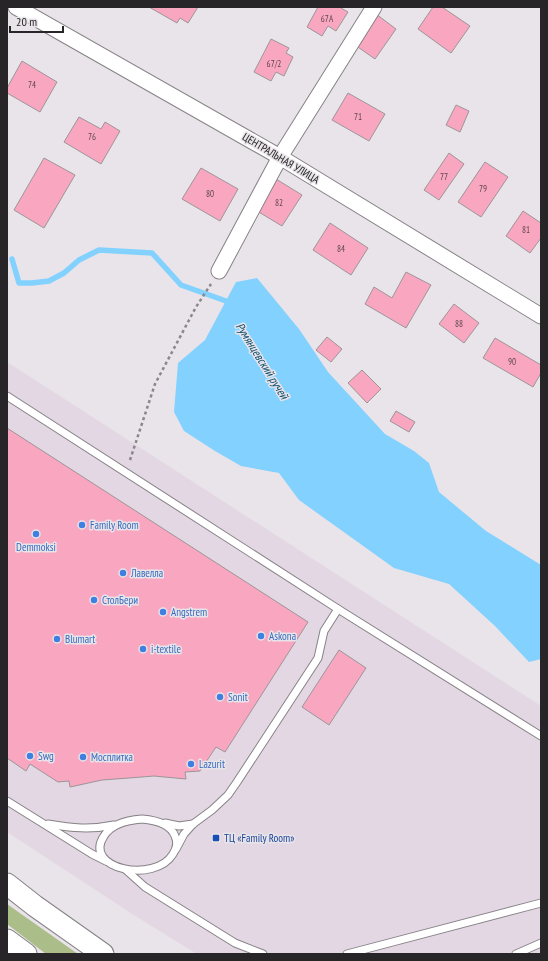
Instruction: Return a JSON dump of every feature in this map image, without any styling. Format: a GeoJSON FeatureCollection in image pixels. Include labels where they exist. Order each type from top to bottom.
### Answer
{"type":"FeatureCollection","features":[{"type":"Feature","properties":{"kind":"main road"},"geometry":{"type":"LineString","coordinates":[[7,884],[102,954]]}},
{"type":"Feature","properties":{"kind":"main road"},"geometry":{"type":"LineString","coordinates":[[7,940],[26,954]]}},
{"type":"Feature","properties":{"kind":"street","name":"ЦЕНТРАЛЬНАЯ УЛИЦА"},"geometry":{"type":"LineString","coordinates":[[16,7],[280,157],[541,316]]}},
{"type":"Feature","properties":{"kind":"street"},"geometry":{"type":"LineString","coordinates":[[219,271],[280,157],[374,7]]}},
{"type":"Feature","properties":{"kind":"lane"},"geometry":{"type":"LineString","coordinates":[[7,396],[338,609],[541,736]]}},
{"type":"Feature","properties":{"kind":"lane"},"geometry":{"type":"LineString","coordinates":[[126,870],[141,871],[160,866],[170,858],[184,834],[193,824],[212,810],[228,795],[318,658],[324,631],[338,609]]}},
{"type":"Feature","properties":{"kind":"lane"},"geometry":{"type":"LineString","coordinates":[[7,801],[92,854],[126,870],[145,887],[235,943],[262,954]]}},
{"type":"Feature","properties":{"kind":"lane"},"geometry":{"type":"LineString","coordinates":[[43,824],[76,829],[101,828],[136,819],[146,819],[179,826],[193,824]]}},
{"type":"Feature","properties":{"kind":"lane"},"geometry":{"type":"LineString","coordinates":[[160,822],[168,826],[175,835],[177,842],[176,848]]}},
{"type":"Feature","properties":{"kind":"lane"},"geometry":{"type":"LineString","coordinates":[[110,863],[102,855],[101,845],[107,832],[118,824]]}},
{"type":"Feature","properties":{"kind":"lane"},"geometry":{"type":"LineString","coordinates":[[346,954],[541,903]]}},
{"type":"Feature","properties":{"kind":"lane"},"geometry":{"type":"LineString","coordinates":[[516,954],[541,943]]}},
{"type":"Feature","properties":{"kind":"path"},"geometry":{"type":"LineString","coordinates":[[126,472],[155,384],[196,307],[219,271]]}},
{"type":"Feature","properties":{"kind":"shaded area"},"geometry":{"type":"Polygon","coordinates":[[[7,362],[541,706],[541,954],[197,954],[137,917],[7,832],[7,362]]]}},
{"type":"Feature","properties":{"kind":"green space"},"geometry":{"type":"Polygon","coordinates":[[[7,904],[78,954],[46,954],[7,924],[7,904]]]}},
{"type":"Feature","properties":{"kind":"water"},"geometry":{"type":"Polygon","coordinates":[[[257,278],[299,329],[328,372],[385,434],[414,451],[429,463],[439,492],[486,531],[541,565],[541,659],[529,662],[495,626],[449,584],[394,568],[299,500],[279,473],[241,466],[184,431],[174,412],[178,363],[205,340],[236,282],[257,278]]]}},
{"type":"Feature","properties":{"kind":"building"},"geometry":{"type":"Polygon","coordinates":[[[149,7],[198,7],[188,23],[180,18],[177,23],[149,7]]]}},
{"type":"Feature","properties":{"kind":"building"},"geometry":{"type":"Polygon","coordinates":[[[318,7],[342,7],[341,8],[348,12],[336,31],[328,26],[322,36],[307,27],[318,7]]]}},
{"type":"Feature","properties":{"kind":"building"},"geometry":{"type":"Polygon","coordinates":[[[433,7],[442,7],[470,26],[451,53],[418,29],[433,7]]]}},
{"type":"Feature","properties":{"kind":"building"},"geometry":{"type":"Polygon","coordinates":[[[376,14],[396,29],[375,59],[355,45],[376,14]]]}},
{"type":"Feature","properties":{"kind":"building"},"geometry":{"type":"Polygon","coordinates":[[[271,39],[289,48],[286,53],[293,57],[284,76],[276,72],[271,81],[254,72],[271,39]]]}},
{"type":"Feature","properties":{"kind":"building"},"geometry":{"type":"Polygon","coordinates":[[[22,61],[57,82],[40,112],[7,93],[7,88],[22,61]]]}},
{"type":"Feature","properties":{"kind":"building"},"geometry":{"type":"Polygon","coordinates":[[[348,93],[385,114],[369,141],[332,120],[348,93]]]}},
{"type":"Feature","properties":{"kind":"building"},"geometry":{"type":"Polygon","coordinates":[[[456,105],[469,111],[460,132],[446,125],[456,105]]]}},
{"type":"Feature","properties":{"kind":"building"},"geometry":{"type":"Polygon","coordinates":[[[79,117],[101,129],[105,122],[120,131],[101,164],[64,142],[79,117]]]}},
{"type":"Feature","properties":{"kind":"building"},"geometry":{"type":"Polygon","coordinates":[[[449,153],[464,164],[439,200],[424,190],[449,153]]]}},
{"type":"Feature","properties":{"kind":"building"},"geometry":{"type":"Polygon","coordinates":[[[44,158],[75,175],[44,228],[14,210],[44,158]]]}},
{"type":"Feature","properties":{"kind":"building"},"geometry":{"type":"Polygon","coordinates":[[[485,162],[508,177],[481,217],[458,202],[485,162]]]}},
{"type":"Feature","properties":{"kind":"building"},"geometry":{"type":"Polygon","coordinates":[[[201,168],[238,189],[220,221],[182,199],[201,168]]]}},
{"type":"Feature","properties":{"kind":"building"},"geometry":{"type":"Polygon","coordinates":[[[276,179],[302,195],[282,226],[257,211],[276,179]]]}},
{"type":"Feature","properties":{"kind":"building"},"geometry":{"type":"Polygon","coordinates":[[[523,211],[541,223],[541,238],[530,253],[506,236],[523,211]]]}},
{"type":"Feature","properties":{"kind":"building"},"geometry":{"type":"Polygon","coordinates":[[[330,223],[368,248],[351,275],[313,250],[330,223]]]}},
{"type":"Feature","properties":{"kind":"building"},"geometry":{"type":"Polygon","coordinates":[[[406,272],[431,285],[406,328],[365,304],[374,287],[392,298],[406,272]]]}},
{"type":"Feature","properties":{"kind":"building"},"geometry":{"type":"Polygon","coordinates":[[[454,304],[479,323],[464,343],[439,324],[454,304]]]}},
{"type":"Feature","properties":{"kind":"building"},"geometry":{"type":"Polygon","coordinates":[[[327,337],[342,349],[331,362],[316,350],[327,337]]]}},
{"type":"Feature","properties":{"kind":"building"},"geometry":{"type":"Polygon","coordinates":[[[495,338],[541,365],[541,373],[533,387],[483,358],[495,338]]]}},
{"type":"Feature","properties":{"kind":"building"},"geometry":{"type":"Polygon","coordinates":[[[362,370],[381,389],[367,403],[348,383],[362,370]]]}},
{"type":"Feature","properties":{"kind":"building"},"geometry":{"type":"Polygon","coordinates":[[[396,411],[415,422],[409,432],[390,421],[396,411]]]}},
{"type":"Feature","properties":{"kind":"building","name":"Family Room"},"geometry":{"type":"Polygon","coordinates":[[[7,428],[308,622],[225,752],[216,747],[200,771],[185,772],[186,779],[154,776],[102,780],[70,787],[69,781],[58,782],[30,764],[26,771],[7,758],[7,428]]]}},
{"type":"Feature","properties":{"kind":"building"},"geometry":{"type":"Polygon","coordinates":[[[339,650],[366,668],[329,725],[302,707],[339,650]]]}},
{"type":"Feature","properties":{"kind":"waterway","name":"Румянцевский ручей"},"geometry":{"type":"LineString","coordinates":[[12,259],[19,283],[32,283],[49,281],[64,273],[79,260],[99,250],[152,253],[181,285],[226,301],[229,307]]}},
{"type":"Feature","properties":{"kind":"place","name":"Family Room"},"geometry":{"type":"Point","coordinates":[82,525]}},
{"type":"Feature","properties":{"kind":"place","name":"Demmoksi"},"geometry":{"type":"Point","coordinates":[36,534]}},
{"type":"Feature","properties":{"kind":"place","name":"Лавелла"},"geometry":{"type":"Point","coordinates":[123,573]}},
{"type":"Feature","properties":{"kind":"place","name":"СтолБери"},"geometry":{"type":"Point","coordinates":[94,600]}},
{"type":"Feature","properties":{"kind":"place","name":"Angstrem"},"geometry":{"type":"Point","coordinates":[163,612]}},
{"type":"Feature","properties":{"kind":"place","name":"Askona"},"geometry":{"type":"Point","coordinates":[261,636]}},
{"type":"Feature","properties":{"kind":"place","name":"Blumart"},"geometry":{"type":"Point","coordinates":[57,639]}},
{"type":"Feature","properties":{"kind":"place","name":"i-textile"},"geometry":{"type":"Point","coordinates":[143,649]}},
{"type":"Feature","properties":{"kind":"place","name":"Sonit"},"geometry":{"type":"Point","coordinates":[220,697]}},
{"type":"Feature","properties":{"kind":"place","name":"Swg"},"geometry":{"type":"Point","coordinates":[30,756]}},
{"type":"Feature","properties":{"kind":"place","name":"Мосплитка"},"geometry":{"type":"Point","coordinates":[83,757]}},
{"type":"Feature","properties":{"kind":"place","name":"Lazurit"},"geometry":{"type":"Point","coordinates":[191,764]}},
{"type":"Feature","properties":{"kind":"place","name":"ТЦ «Family Room»"},"geometry":{"type":"Point","coordinates":[216,838]}}]}
